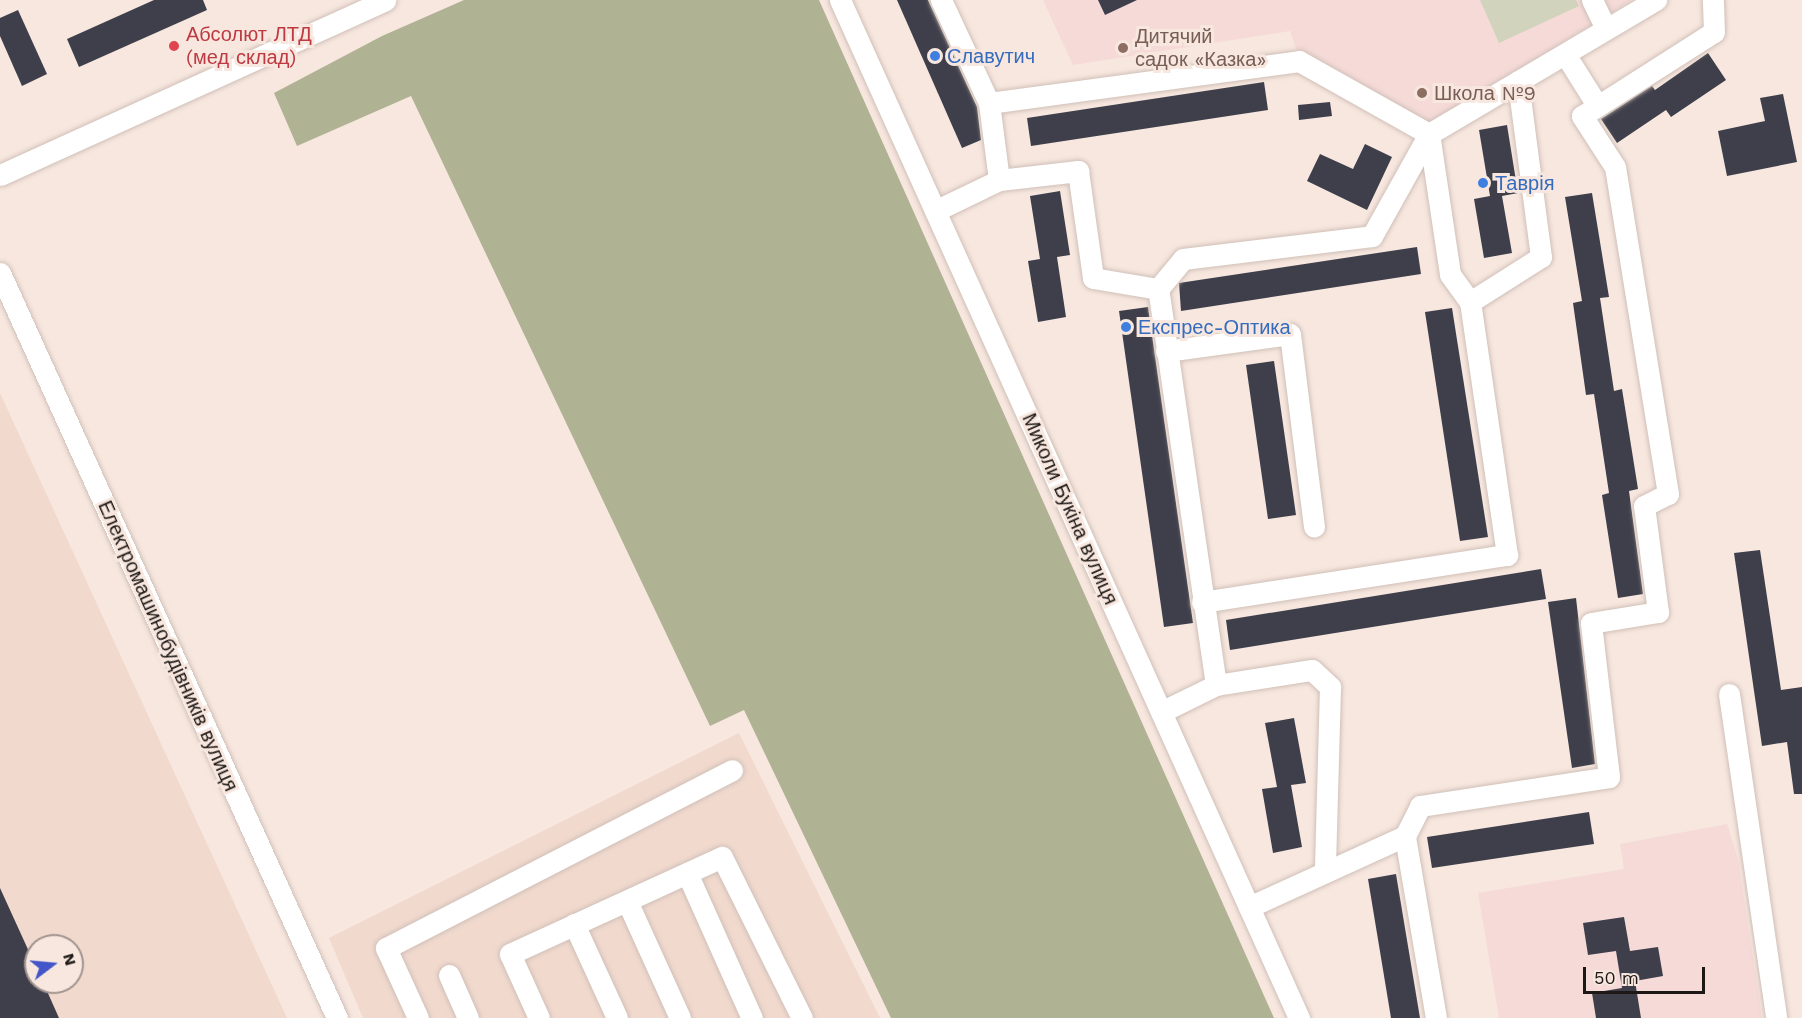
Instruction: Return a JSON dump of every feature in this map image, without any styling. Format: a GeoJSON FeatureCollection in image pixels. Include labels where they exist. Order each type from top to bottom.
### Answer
{"type":"FeatureCollection","features":[{"type":"Feature","properties":{"kind":"street"},"geometry":{"type":"LineString","coordinates":[[0,175],[361,5],[385,0]]}},
{"type":"Feature","properties":{"kind":"street","name":"Миколи Букіна вулиця"},"geometry":{"type":"LineString","coordinates":[[840,0],[1299,1018]]}},
{"type":"Feature","properties":{"kind":"street"},"geometry":{"type":"LineString","coordinates":[[942,0],[989,103],[999,180]]}},
{"type":"Feature","properties":{"kind":"street"},"geometry":{"type":"LineString","coordinates":[[1592,0],[1606,29]]}},
{"type":"Feature","properties":{"kind":"street"},"geometry":{"type":"LineString","coordinates":[[1215,685],[1158,289],[1183,259],[1372,236],[1429,134],[1656,0]]}},
{"type":"Feature","properties":{"kind":"street"},"geometry":{"type":"LineString","coordinates":[[1436,1018],[1405,836],[1420,806],[1609,777],[1591,623],[1658,612],[1644,506],[1668,494],[1615,167],[1582,116],[1714,32],[1713,0]]}},
{"type":"Feature","properties":{"kind":"street"},"geometry":{"type":"LineString","coordinates":[[1565,54],[1597,105]]}},
{"type":"Feature","properties":{"kind":"street"},"geometry":{"type":"LineString","coordinates":[[989,103],[1299,61],[1429,134]]}},
{"type":"Feature","properties":{"kind":"street"},"geometry":{"type":"LineString","coordinates":[[1470,302],[1541,257],[1518,82]]}},
{"type":"Feature","properties":{"kind":"street"},"geometry":{"type":"LineString","coordinates":[[1202,602],[1507,555],[1470,302],[1450,274],[1429,134]]}},
{"type":"Feature","properties":{"kind":"street"},"geometry":{"type":"LineString","coordinates":[[935,211],[999,180],[1078,171],[1093,278],[1158,289]]}},
{"type":"Feature","properties":{"kind":"street","name":"Електромашинобудівників вулиця"},"geometry":{"type":"LineString","coordinates":[[0,273],[337,1018]]}},
{"type":"Feature","properties":{"kind":"street"},"geometry":{"type":"LineString","coordinates":[[1166,351],[1290,334],[1314,527]]}},
{"type":"Feature","properties":{"kind":"street"},"geometry":{"type":"LineString","coordinates":[[1161,712],[1215,685],[1312,670],[1330,687],[1325,871]]}},
{"type":"Feature","properties":{"kind":"street"},"geometry":{"type":"LineString","coordinates":[[1729,694],[1776,1018]]}},
{"type":"Feature","properties":{"kind":"street"},"geometry":{"type":"LineString","coordinates":[[418,1018],[386,948],[732,770]]}},
{"type":"Feature","properties":{"kind":"street"},"geometry":{"type":"LineString","coordinates":[[1249,907],[1405,836]]}},
{"type":"Feature","properties":{"kind":"street"},"geometry":{"type":"LineString","coordinates":[[539,1018],[510,954],[723,857],[802,1018]]}},
{"type":"Feature","properties":{"kind":"street"},"geometry":{"type":"LineString","coordinates":[[687,873],[752,1018]]}},
{"type":"Feature","properties":{"kind":"street"},"geometry":{"type":"LineString","coordinates":[[627,901],[680,1018]]}},
{"type":"Feature","properties":{"kind":"street"},"geometry":{"type":"LineString","coordinates":[[574,924],[617,1018]]}},
{"type":"Feature","properties":{"kind":"street"},"geometry":{"type":"LineString","coordinates":[[449,975],[468,1018]]}},
{"type":"Feature","properties":{"kind":"shaded area","name":"Школа №9"},"geometry":{"type":"Polygon","coordinates":[[[1043,0],[1631,0],[1425,129],[1299,57],[1290,31],[1073,65],[1043,0]]]}},
{"type":"Feature","properties":{"kind":"shaded area"},"geometry":{"type":"Polygon","coordinates":[[[0,393],[287,1018],[0,1018],[0,393]]]}},
{"type":"Feature","properties":{"kind":"shaded area"},"geometry":{"type":"Polygon","coordinates":[[[739,733],[880,1018],[363,1018],[329,938],[739,733]]]}},
{"type":"Feature","properties":{"kind":"shaded area"},"geometry":{"type":"Polygon","coordinates":[[[1727,824],[1738,859],[1762,1018],[1499,1018],[1478,893],[1624,869],[1620,844],[1727,824]]]}},
{"type":"Feature","properties":{"kind":"green space"},"geometry":{"type":"Polygon","coordinates":[[[464,0],[819,0],[1274,1018],[891,1018],[744,710],[710,726],[411,96],[297,146],[274,93],[382,36],[464,0]]]}},
{"type":"Feature","properties":{"kind":"green space"},"geometry":{"type":"Polygon","coordinates":[[[1480,0],[1576,0],[1579,6],[1499,43],[1480,0]]]}},
{"type":"Feature","properties":{"kind":"building"},"geometry":{"type":"Polygon","coordinates":[[[154,0],[203,0],[207,10],[79,67],[67,39],[154,0]]]}},
{"type":"Feature","properties":{"kind":"building"},"geometry":{"type":"Polygon","coordinates":[[[897,0],[928,0],[977,107],[981,140],[962,148],[897,0]]]}},
{"type":"Feature","properties":{"kind":"building"},"geometry":{"type":"Polygon","coordinates":[[[1098,0],[1137,0],[1105,15],[1098,0]]]}},
{"type":"Feature","properties":{"kind":"building"},"geometry":{"type":"Polygon","coordinates":[[[18,10],[47,74],[22,86],[0,36],[0,18],[18,10]]]}},
{"type":"Feature","properties":{"kind":"building"},"geometry":{"type":"Polygon","coordinates":[[[1708,53],[1726,80],[1671,117],[1666,110],[1617,143],[1601,119],[1652,86],[1655,90],[1708,53]]]}},
{"type":"Feature","properties":{"kind":"building"},"geometry":{"type":"Polygon","coordinates":[[[1264,82],[1268,110],[1031,146],[1027,118],[1264,82]]]}},
{"type":"Feature","properties":{"kind":"building"},"geometry":{"type":"Polygon","coordinates":[[[1783,94],[1797,162],[1727,176],[1718,131],[1765,121],[1760,98],[1783,94]]]}},
{"type":"Feature","properties":{"kind":"building"},"geometry":{"type":"Polygon","coordinates":[[[1330,102],[1332,116],[1299,120],[1298,105],[1330,102]]]}},
{"type":"Feature","properties":{"kind":"building"},"geometry":{"type":"Polygon","coordinates":[[[1507,125],[1518,193],[1502,196],[1512,253],[1484,258],[1474,199],[1490,196],[1479,130],[1507,125]]]}},
{"type":"Feature","properties":{"kind":"building"},"geometry":{"type":"Polygon","coordinates":[[[1365,144],[1392,157],[1367,210],[1307,181],[1320,154],[1353,169],[1365,144]]]}},
{"type":"Feature","properties":{"kind":"building"},"geometry":{"type":"Polygon","coordinates":[[[1060,191],[1070,255],[1057,257],[1066,317],[1038,322],[1028,261],[1040,259],[1030,196],[1060,191]]]}},
{"type":"Feature","properties":{"kind":"building"},"geometry":{"type":"Polygon","coordinates":[[[1592,193],[1609,297],[1600,298],[1614,391],[1622,389],[1638,489],[1629,491],[1643,594],[1618,598],[1602,495],[1609,493],[1594,394],[1586,395],[1573,303],[1582,301],[1565,197],[1592,193]]]}},
{"type":"Feature","properties":{"kind":"building"},"geometry":{"type":"Polygon","coordinates":[[[1417,247],[1421,274],[1181,311],[1179,283],[1417,247]]]}},
{"type":"Feature","properties":{"kind":"building"},"geometry":{"type":"Polygon","coordinates":[[[1148,307],[1193,623],[1164,627],[1119,311],[1148,307]]]}},
{"type":"Feature","properties":{"kind":"building"},"geometry":{"type":"Polygon","coordinates":[[[1452,308],[1488,537],[1460,541],[1425,312],[1452,308]]]}},
{"type":"Feature","properties":{"kind":"building"},"geometry":{"type":"Polygon","coordinates":[[[1274,361],[1296,515],[1268,519],[1246,365],[1274,361]]]}},
{"type":"Feature","properties":{"kind":"building"},"geometry":{"type":"Polygon","coordinates":[[[1760,550],[1781,690],[1802,687],[1802,794],[1794,794],[1787,742],[1762,746],[1734,553],[1760,550]]]}},
{"type":"Feature","properties":{"kind":"building"},"geometry":{"type":"Polygon","coordinates":[[[1541,569],[1546,599],[1230,650],[1226,620],[1541,569]]]}},
{"type":"Feature","properties":{"kind":"building"},"geometry":{"type":"Polygon","coordinates":[[[1576,598],[1595,764],[1572,768],[1548,602],[1576,598]]]}},
{"type":"Feature","properties":{"kind":"building"},"geometry":{"type":"Polygon","coordinates":[[[1294,718],[1306,783],[1291,785],[1302,847],[1273,853],[1262,789],[1277,787],[1265,723],[1294,718]]]}},
{"type":"Feature","properties":{"kind":"building"},"geometry":{"type":"Polygon","coordinates":[[[1589,812],[1594,844],[1432,868],[1427,837],[1589,812]]]}},
{"type":"Feature","properties":{"kind":"building"},"geometry":{"type":"Polygon","coordinates":[[[1396,874],[1420,1018],[1391,1018],[1368,879],[1396,874]]]}},
{"type":"Feature","properties":{"kind":"building"},"geometry":{"type":"Polygon","coordinates":[[[0,888],[24,941],[24,994],[48,994],[59,1018],[0,1018],[0,888]]]}},
{"type":"Feature","properties":{"kind":"building"},"geometry":{"type":"Polygon","coordinates":[[[1624,917],[1630,951],[1658,947],[1663,976],[1635,981],[1641,1018],[1596,1018],[1592,993],[1622,988],[1616,951],[1588,955],[1583,923],[1624,917]]]}},
{"type":"Feature","properties":{"kind":"place","name":"Абсолют ЛТД (мед склад)"},"geometry":{"type":"Point","coordinates":[174,46]}},
{"type":"Feature","properties":{"kind":"place","name":"Дитячий садок «Казка»"},"geometry":{"type":"Point","coordinates":[1123,48]}},
{"type":"Feature","properties":{"kind":"place","name":"Славутич"},"geometry":{"type":"Point","coordinates":[935,56]}},
{"type":"Feature","properties":{"kind":"place","name":"Школа №9"},"geometry":{"type":"Point","coordinates":[1422,93]}},
{"type":"Feature","properties":{"kind":"place","name":"Таврія"},"geometry":{"type":"Point","coordinates":[1483,183]}},
{"type":"Feature","properties":{"kind":"place","name":"Експрес-Оптика"},"geometry":{"type":"Point","coordinates":[1126,327]}}]}
